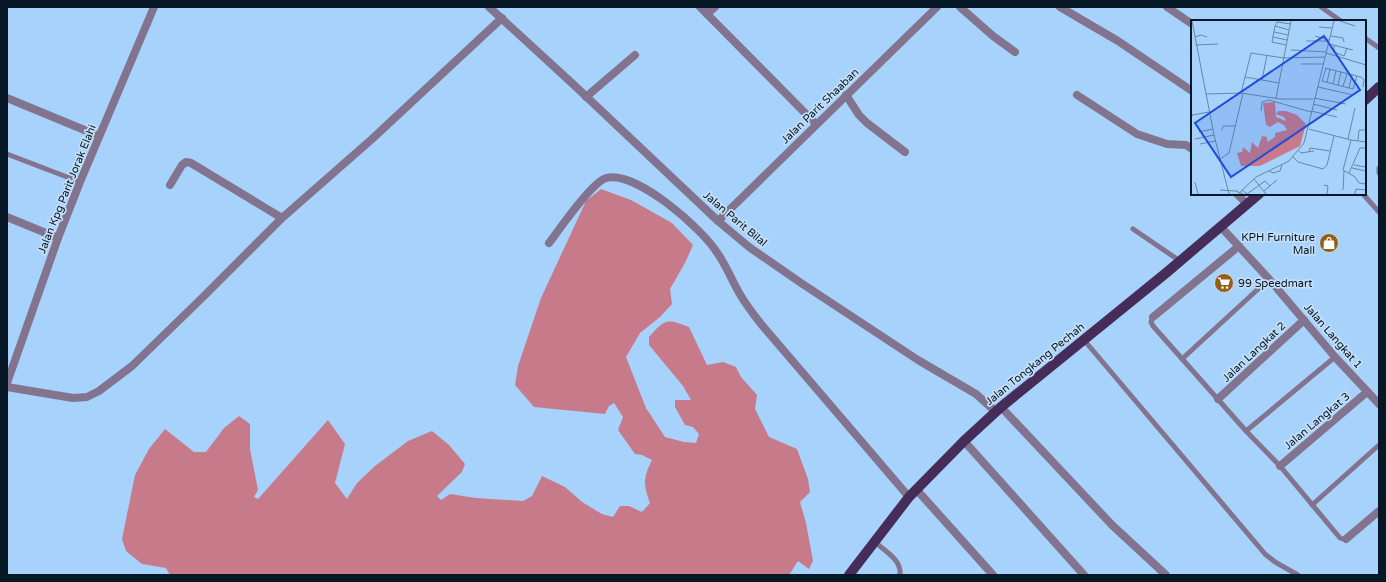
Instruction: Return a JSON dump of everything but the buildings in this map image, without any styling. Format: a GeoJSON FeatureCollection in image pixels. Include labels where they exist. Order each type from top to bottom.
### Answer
{"type":"FeatureCollection","features":[{"type":"Feature","properties":{"kind":"main road"},"geometry":{"type":"LineString","coordinates":[[1366,99],[1379,87]]}},
{"type":"Feature","properties":{"kind":"main road","name":"Jalan Tongkang Pechah"},"geometry":{"type":"LineString","coordinates":[[849,575],[916,489],[998,409],[1180,262],[1258,195]]}},
{"type":"Feature","properties":{"kind":"street","name":"Jalan Kpg Parit Jorak Elahi"},"geometry":{"type":"LineString","coordinates":[[7,383],[54,236],[75,180],[94,134],[154,7]]}},
{"type":"Feature","properties":{"kind":"street"},"geometry":{"type":"LineString","coordinates":[[700,7],[816,124]]}},
{"type":"Feature","properties":{"kind":"street"},"geometry":{"type":"LineString","coordinates":[[707,14],[715,7]]}},
{"type":"Feature","properties":{"kind":"street","name":"Jalan Parit Shaaban"},"geometry":{"type":"LineString","coordinates":[[718,221],[816,124],[849,99],[937,7]]}},
{"type":"Feature","properties":{"kind":"street"},"geometry":{"type":"LineString","coordinates":[[960,7],[993,36],[1015,52]]}},
{"type":"Feature","properties":{"kind":"street"},"geometry":{"type":"LineString","coordinates":[[1060,7],[1118,42],[1191,90]]}},
{"type":"Feature","properties":{"kind":"street"},"geometry":{"type":"LineString","coordinates":[[1167,7],[1191,23]]}},
{"type":"Feature","properties":{"kind":"street","name":"Jalan Parit Bilal"},"geometry":{"type":"LineString","coordinates":[[493,8],[718,221],[749,247],[918,360],[976,394],[998,409],[1112,525],[1166,575]]}},
{"type":"Feature","properties":{"kind":"street"},"geometry":{"type":"LineString","coordinates":[[7,387],[74,398],[87,397],[99,391],[132,366],[203,298],[282,218],[372,139],[502,18]]}},
{"type":"Feature","properties":{"kind":"street"},"geometry":{"type":"LineString","coordinates":[[586,97],[634,55]]}},
{"type":"Feature","properties":{"kind":"street"},"geometry":{"type":"LineString","coordinates":[[1077,94],[1137,134],[1167,144],[1186,145],[1191,148]]}},
{"type":"Feature","properties":{"kind":"street"},"geometry":{"type":"LineString","coordinates":[[7,98],[94,134]]}},
{"type":"Feature","properties":{"kind":"street"},"geometry":{"type":"LineString","coordinates":[[849,99],[867,123],[905,152]]}},
{"type":"Feature","properties":{"kind":"street"},"geometry":{"type":"LineString","coordinates":[[170,185],[182,165],[186,162],[191,162],[282,218]]}},
{"type":"Feature","properties":{"kind":"street"},"geometry":{"type":"LineString","coordinates":[[549,243],[591,189],[605,178],[618,177],[643,187],[665,202],[683,215],[704,235],[718,253],[742,297],[761,324],[909,497]]}},
{"type":"Feature","properties":{"kind":"street"},"geometry":{"type":"LineString","coordinates":[[1238,195],[1247,204]]}},
{"type":"Feature","properties":{"kind":"street"},"geometry":{"type":"LineString","coordinates":[[7,217],[54,236]]}},
{"type":"Feature","properties":{"kind":"street","name":"Jalan Langkat 1"},"geometry":{"type":"LineString","coordinates":[[1221,227],[1269,279],[1335,357],[1379,404]]}},
{"type":"Feature","properties":{"kind":"street"},"geometry":{"type":"LineString","coordinates":[[1153,317],[1238,245]]}},
{"type":"Feature","properties":{"kind":"street","name":"Jalan Langkat 2"},"geometry":{"type":"LineString","coordinates":[[1218,399],[1304,320]]}},
{"type":"Feature","properties":{"kind":"street","name":"Jalan Langkat 3"},"geometry":{"type":"LineString","coordinates":[[1280,466],[1367,392]]}},
{"type":"Feature","properties":{"kind":"street"},"geometry":{"type":"LineString","coordinates":[[964,441],[1084,575]]}},
{"type":"Feature","properties":{"kind":"street"},"geometry":{"type":"LineString","coordinates":[[916,489],[993,575]]}},
{"type":"Feature","properties":{"kind":"street"},"geometry":{"type":"LineString","coordinates":[[1346,539],[1379,511]]}},
{"type":"Feature","properties":{"kind":"lane"},"geometry":{"type":"LineString","coordinates":[[1321,7],[1340,20]]}},
{"type":"Feature","properties":{"kind":"lane"},"geometry":{"type":"LineString","coordinates":[[1366,39],[1379,48]]}},
{"type":"Feature","properties":{"kind":"lane"},"geometry":{"type":"LineString","coordinates":[[7,154],[75,180]]}},
{"type":"Feature","properties":{"kind":"lane"},"geometry":{"type":"LineString","coordinates":[[1379,168],[1379,173]]}},
{"type":"Feature","properties":{"kind":"lane"},"geometry":{"type":"LineString","coordinates":[[1364,195],[1379,212]]}},
{"type":"Feature","properties":{"kind":"lane"},"geometry":{"type":"LineString","coordinates":[[1133,229],[1180,262]]}},
{"type":"Feature","properties":{"kind":"lane"},"geometry":{"type":"LineString","coordinates":[[1182,359],[1269,279]]}},
{"type":"Feature","properties":{"kind":"lane"},"geometry":{"type":"LineString","coordinates":[[1153,317],[1153,326],[1246,431],[1280,466],[1340,538],[1346,539]]}},
{"type":"Feature","properties":{"kind":"lane"},"geometry":{"type":"LineString","coordinates":[[1084,340],[1265,554],[1275,562],[1298,575]]}},
{"type":"Feature","properties":{"kind":"lane"},"geometry":{"type":"LineString","coordinates":[[1246,431],[1335,357]]}},
{"type":"Feature","properties":{"kind":"lane"},"geometry":{"type":"LineString","coordinates":[[1312,505],[1379,445]]}},
{"type":"Feature","properties":{"kind":"lane"},"geometry":{"type":"LineString","coordinates":[[875,542],[898,562],[900,567],[900,575]]}},
{"type":"Feature","properties":{"kind":"shaded area"},"geometry":{"type":"Polygon","coordinates":[[[601,189],[631,200],[672,223],[693,245],[685,263],[670,289],[672,304],[660,317],[640,333],[626,357],[646,408],[665,437],[684,442],[696,443],[699,434],[693,427],[685,425],[675,407],[675,400],[691,400],[683,386],[649,345],[649,337],[666,322],[675,322],[689,327],[707,365],[723,362],[736,367],[741,377],[757,395],[755,409],[769,437],[797,449],[808,479],[810,492],[800,502],[806,523],[813,561],[809,569],[798,561],[789,575],[170,575],[166,568],[142,564],[126,551],[122,539],[135,475],[149,449],[165,429],[194,452],[206,452],[224,428],[239,416],[250,424],[250,449],[258,490],[254,497],[258,499],[328,420],[345,444],[335,483],[347,499],[357,483],[375,466],[408,441],[432,431],[449,445],[465,464],[462,472],[437,496],[441,500],[450,494],[476,498],[523,501],[532,496],[542,476],[565,487],[582,502],[602,514],[613,517],[620,506],[629,506],[642,512],[650,503],[646,491],[645,481],[652,460],[642,455],[635,454],[618,430],[623,417],[614,403],[609,406],[605,414],[534,407],[515,385],[518,366],[541,298],[586,201],[601,189]]]}},
{"type":"Feature","properties":{"kind":"place","name":"KPH Furniture Mall"},"geometry":{"type":"Point","coordinates":[1329,243]}},
{"type":"Feature","properties":{"kind":"place","name":"99 Speedmart"},"geometry":{"type":"Point","coordinates":[1224,283]}}]}
